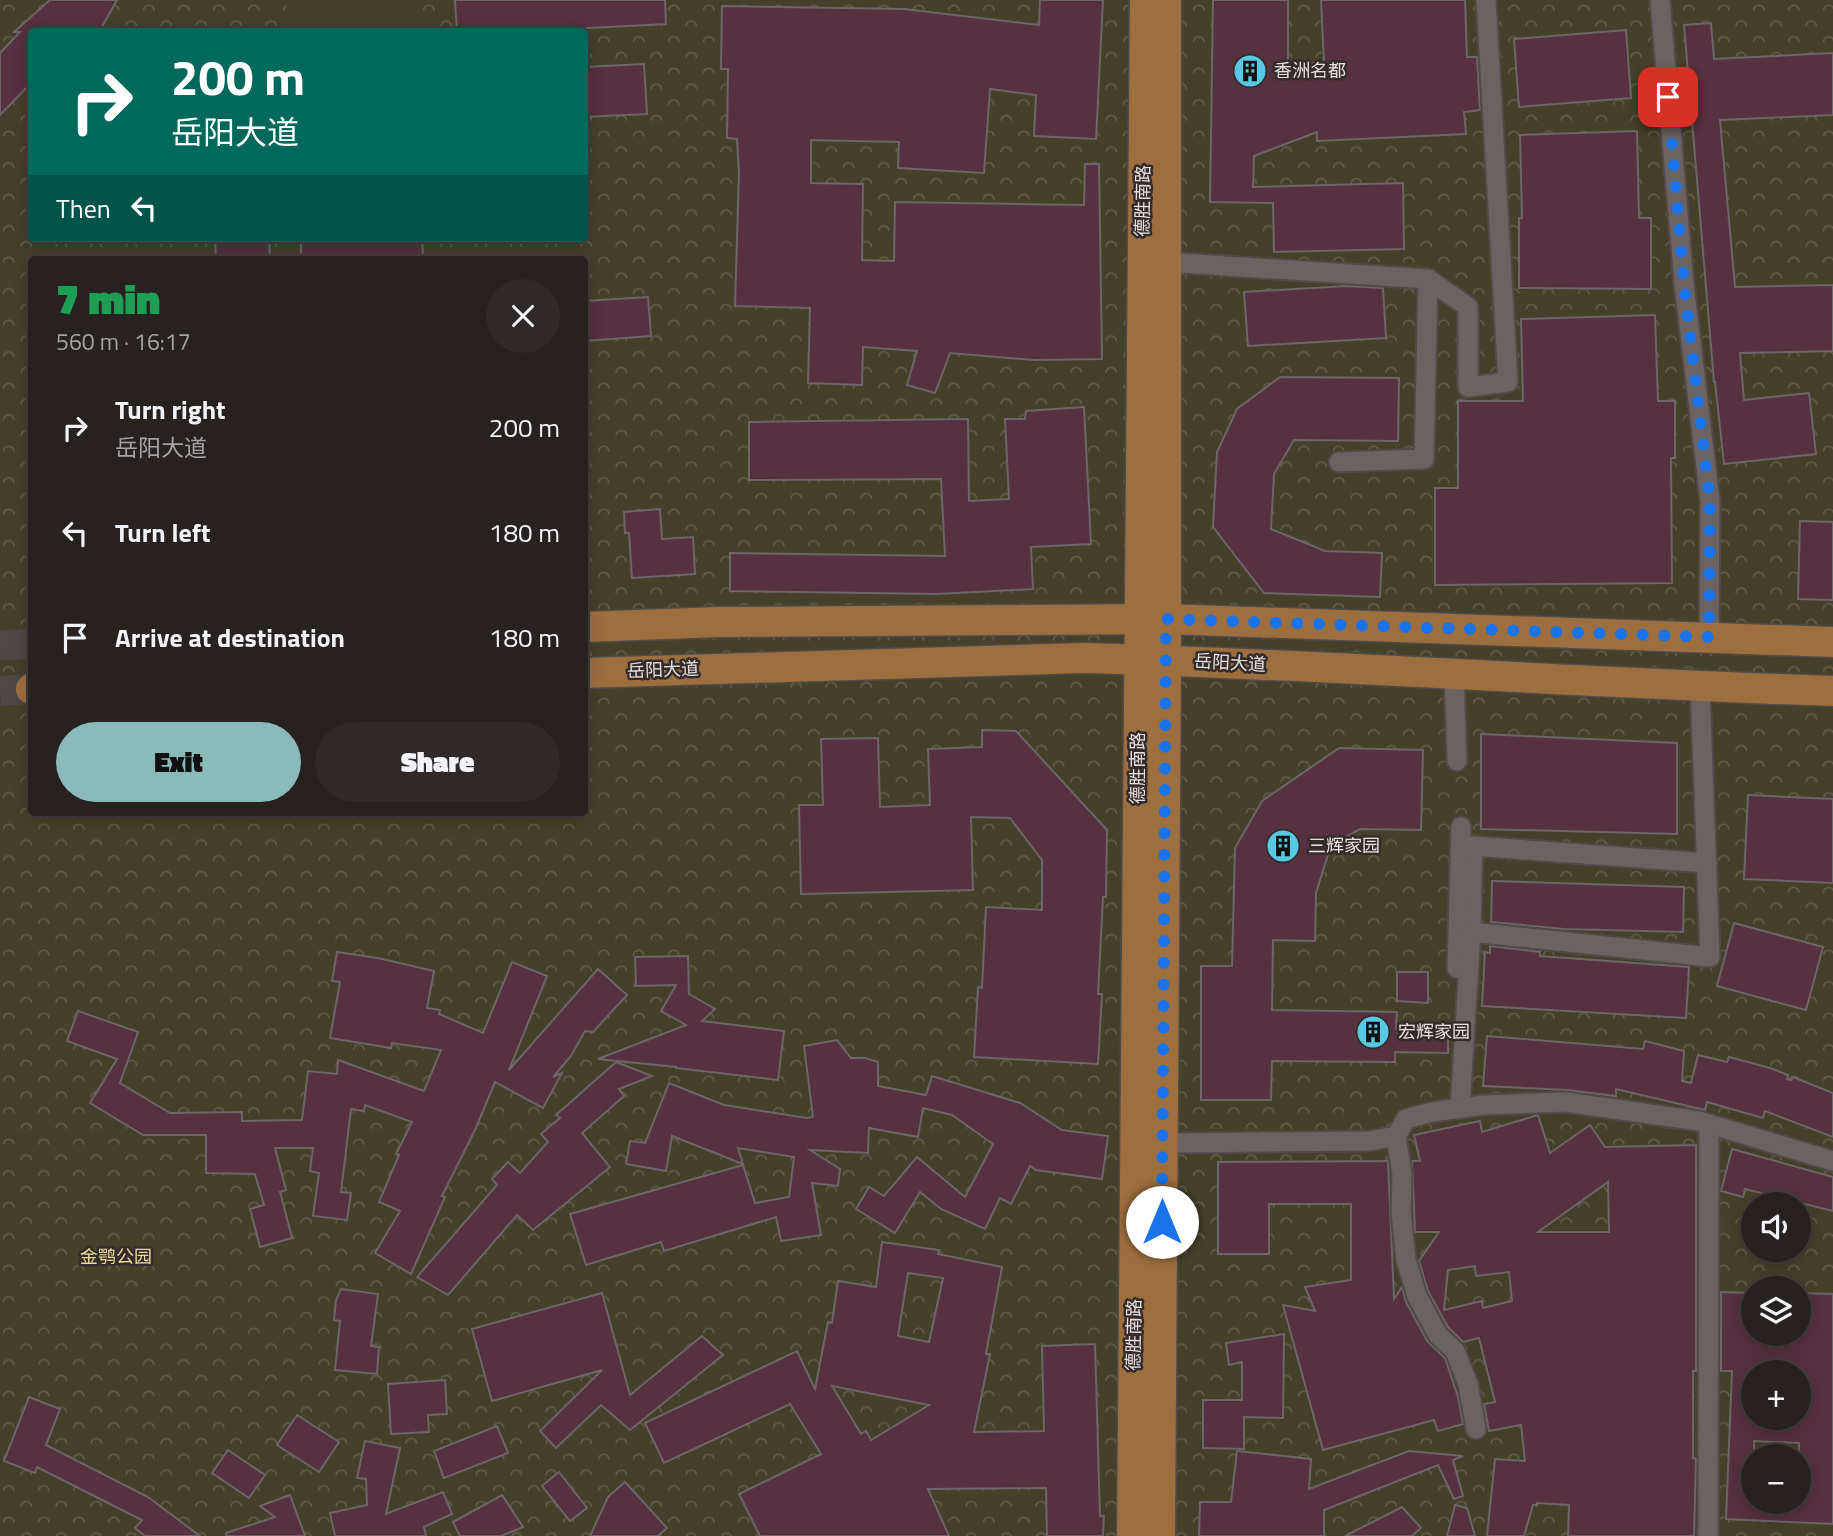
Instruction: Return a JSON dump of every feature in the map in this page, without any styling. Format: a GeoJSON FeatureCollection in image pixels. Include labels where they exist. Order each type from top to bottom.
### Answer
{"type":"FeatureCollection","features":[{"type":"Feature","properties":{"kind":"main road","name":"德胜南路"},"geometry":{"type":"LineString","coordinates":[[1145,0],[1153,619]]}},
{"type":"Feature","properties":{"kind":"main road","name":"德胜南路"},"geometry":{"type":"LineString","coordinates":[[1132,1536],[1153,619],[1165,262],[1166,0]]}},
{"type":"Feature","properties":{"kind":"main road"},"geometry":{"type":"LineString","coordinates":[[588,627],[719,622],[1153,619],[1833,642]]}},
{"type":"Feature","properties":{"kind":"main road","name":"岳阳大道"},"geometry":{"type":"LineString","coordinates":[[588,673],[1084,658],[1833,691]]}},
{"type":"Feature","properties":{"kind":"main road","name":"德胜南路"},"geometry":{"type":"LineString","coordinates":[[1152,659],[1163,1143],[1160,1536]]}},
{"type":"Feature","properties":{"kind":"street"},"geometry":{"type":"LineString","coordinates":[[1165,262],[1428,279],[1468,307],[1468,387],[1508,382],[1486,0]]}},
{"type":"Feature","properties":{"kind":"street"},"geometry":{"type":"LineString","coordinates":[[1660,0],[1684,284],[1710,501],[1709,637]]}},
{"type":"Feature","properties":{"kind":"street"},"geometry":{"type":"LineString","coordinates":[[1339,462],[1423,459],[1428,279]]}},
{"type":"Feature","properties":{"kind":"street"},"geometry":{"type":"LineString","coordinates":[[1454,675],[1457,761]]}},
{"type":"Feature","properties":{"kind":"street"},"geometry":{"type":"LineString","coordinates":[[1471,932],[1710,957],[1700,687]]}},
{"type":"Feature","properties":{"kind":"street"},"geometry":{"type":"LineString","coordinates":[[1460,1108],[1456,1085],[1461,827]]}},
{"type":"Feature","properties":{"kind":"street"},"geometry":{"type":"LineString","coordinates":[[1460,1108],[1471,932],[1473,846],[1707,863]]}},
{"type":"Feature","properties":{"kind":"street"},"geometry":{"type":"LineString","coordinates":[[1476,1429],[1468,1384],[1455,1351],[1438,1335],[1417,1296],[1406,1260],[1401,1213],[1402,1174],[1396,1136],[1406,1119],[1483,1105],[1564,1102],[1709,1124],[1833,1161]]}},
{"type":"Feature","properties":{"kind":"street"},"geometry":{"type":"LineString","coordinates":[[1708,1536],[1709,1124]]}},
{"type":"Feature","properties":{"kind":"street"},"geometry":{"type":"LineString","coordinates":[[1163,1143],[1369,1141],[1396,1136]]}},
{"type":"Feature","properties":{"kind":"green space","name":"金鹗公园"},"geometry":{"type":"Polygon","coordinates":[[[0,0],[1833,0],[1833,1536],[0,1536],[0,0]]]}},
{"type":"Feature","properties":{"kind":"green space"},"geometry":{"type":"Polygon","coordinates":[[[287,0],[423,0],[423,28],[286,28],[287,0]]]}},
{"type":"Feature","properties":{"kind":"building"},"geometry":{"type":"Polygon","coordinates":[[[50,0],[117,0],[101,28],[28,28],[28,86],[0,115],[0,53],[20,32],[14,32],[50,0]]]}},
{"type":"Feature","properties":{"kind":"building"},"geometry":{"type":"Polygon","coordinates":[[[455,0],[665,0],[666,24],[588,28],[457,28],[455,0]]]}},
{"type":"Feature","properties":{"kind":"building"},"geometry":{"type":"Polygon","coordinates":[[[1040,0],[1103,0],[1096,139],[1034,136],[1036,95],[990,89],[984,173],[898,168],[899,142],[811,140],[811,183],[863,184],[862,260],[894,261],[895,202],[1084,205],[1085,164],[1099,164],[1102,359],[1034,360],[950,353],[935,393],[907,385],[917,351],[863,347],[862,385],[808,383],[810,308],[735,306],[739,173],[737,139],[727,138],[728,69],[721,69],[722,6],[904,9],[1039,25],[1040,0]]]}},
{"type":"Feature","properties":{"kind":"building"},"geometry":{"type":"Polygon","coordinates":[[[1213,0],[1288,0],[1288,64],[1324,63],[1321,0],[1465,0],[1467,57],[1477,57],[1480,110],[1464,112],[1466,134],[1317,141],[1317,132],[1254,156],[1253,187],[1403,183],[1404,249],[1274,252],[1273,203],[1210,202],[1213,0]]]}},
{"type":"Feature","properties":{"kind":"building"},"geometry":{"type":"Polygon","coordinates":[[[1711,23],[1714,59],[1833,53],[1833,115],[1720,120],[1735,287],[1833,285],[1833,351],[1740,353],[1744,400],[1809,393],[1816,454],[1724,464],[1714,382],[1684,25],[1711,23]]]}},
{"type":"Feature","properties":{"kind":"building"},"geometry":{"type":"Polygon","coordinates":[[[1626,30],[1631,98],[1519,107],[1514,39],[1626,30]]]}},
{"type":"Feature","properties":{"kind":"building"},"geometry":{"type":"Polygon","coordinates":[[[644,64],[647,114],[588,117],[588,67],[644,64]]]}},
{"type":"Feature","properties":{"kind":"building"},"geometry":{"type":"Polygon","coordinates":[[[1637,131],[1639,218],[1651,218],[1651,289],[1519,288],[1519,218],[1522,218],[1520,135],[1637,131]]]}},
{"type":"Feature","properties":{"kind":"building"},"geometry":{"type":"Polygon","coordinates":[[[215,242],[269,242],[270,256],[216,256],[215,242]]]}},
{"type":"Feature","properties":{"kind":"building"},"geometry":{"type":"Polygon","coordinates":[[[301,242],[422,242],[423,255],[301,256],[301,242]]]}},
{"type":"Feature","properties":{"kind":"building"},"geometry":{"type":"Polygon","coordinates":[[[1347,286],[1383,288],[1386,338],[1248,346],[1244,292],[1347,286]]]}},
{"type":"Feature","properties":{"kind":"building"},"geometry":{"type":"Polygon","coordinates":[[[648,297],[651,336],[588,341],[588,301],[648,297]]]}},
{"type":"Feature","properties":{"kind":"building"},"geometry":{"type":"Polygon","coordinates":[[[1655,315],[1658,401],[1675,401],[1675,458],[1671,458],[1672,583],[1435,585],[1435,488],[1458,488],[1458,401],[1523,401],[1521,319],[1655,315]]]}},
{"type":"Feature","properties":{"kind":"building"},"geometry":{"type":"Polygon","coordinates":[[[1280,377],[1399,378],[1398,441],[1294,440],[1274,474],[1271,529],[1325,551],[1382,553],[1380,597],[1264,593],[1213,527],[1217,452],[1237,409],[1280,377]]]}},
{"type":"Feature","properties":{"kind":"building"},"geometry":{"type":"Polygon","coordinates":[[[1084,407],[1091,544],[1031,547],[1033,589],[937,594],[730,591],[730,553],[945,556],[941,479],[749,480],[749,422],[968,419],[969,501],[1009,499],[1005,419],[1025,419],[1026,411],[1084,407]]]}},
{"type":"Feature","properties":{"kind":"building"},"geometry":{"type":"Polygon","coordinates":[[[660,509],[662,539],[693,537],[695,574],[632,578],[629,533],[625,533],[624,512],[660,509]]]}},
{"type":"Feature","properties":{"kind":"building"},"geometry":{"type":"Polygon","coordinates":[[[1800,521],[1833,522],[1833,600],[1798,599],[1800,521]]]}},
{"type":"Feature","properties":{"kind":"building"},"geometry":{"type":"Polygon","coordinates":[[[982,730],[1016,731],[1107,830],[1106,897],[1103,897],[1098,994],[1102,994],[1098,1064],[974,1057],[978,987],[982,988],[986,907],[1042,910],[1042,860],[1010,818],[971,817],[973,890],[801,894],[799,805],[823,805],[821,739],[878,738],[880,807],[930,805],[928,749],[982,747],[982,730]]]}},
{"type":"Feature","properties":{"kind":"building"},"geometry":{"type":"Polygon","coordinates":[[[1481,734],[1677,743],[1677,834],[1481,829],[1481,734]]]}},
{"type":"Feature","properties":{"kind":"building"},"geometry":{"type":"Polygon","coordinates":[[[1339,748],[1423,750],[1421,830],[1360,829],[1331,845],[1316,893],[1315,941],[1273,940],[1272,1010],[1397,1012],[1396,1029],[1448,1033],[1448,1053],[1395,1052],[1395,1062],[1272,1061],[1271,1100],[1201,1100],[1201,966],[1232,966],[1235,848],[1262,801],[1339,748]]]}},
{"type":"Feature","properties":{"kind":"building"},"geometry":{"type":"Polygon","coordinates":[[[1748,795],[1833,799],[1833,883],[1744,879],[1748,795]]]}},
{"type":"Feature","properties":{"kind":"building"},"geometry":{"type":"Polygon","coordinates":[[[1492,881],[1684,887],[1683,932],[1564,929],[1491,922],[1492,881]]]}},
{"type":"Feature","properties":{"kind":"building"},"geometry":{"type":"Polygon","coordinates":[[[1734,923],[1823,947],[1806,1010],[1717,986],[1734,923]]]}},
{"type":"Feature","properties":{"kind":"building"},"geometry":{"type":"Polygon","coordinates":[[[1490,946],[1540,952],[1540,956],[1689,967],[1686,1018],[1482,1006],[1485,952],[1490,953],[1490,946]]]}},
{"type":"Feature","properties":{"kind":"building"},"geometry":{"type":"Polygon","coordinates":[[[337,952],[434,971],[427,1008],[440,1010],[439,1014],[483,1033],[512,962],[547,976],[509,1070],[598,969],[627,995],[593,1032],[585,1031],[571,1056],[553,1077],[562,1073],[543,1108],[495,1082],[442,1196],[445,1197],[411,1274],[375,1253],[400,1211],[379,1202],[399,1155],[396,1154],[412,1122],[365,1105],[364,1111],[351,1109],[341,1192],[351,1193],[347,1220],[313,1216],[319,1173],[310,1171],[313,1148],[275,1148],[286,1190],[280,1192],[292,1238],[260,1247],[250,1209],[264,1205],[255,1174],[206,1173],[206,1135],[143,1135],[90,1103],[117,1059],[67,1041],[78,1011],[138,1032],[120,1083],[170,1113],[242,1112],[242,1121],[302,1120],[308,1071],[337,1074],[338,1060],[424,1091],[441,1050],[392,1043],[391,1048],[330,1038],[340,982],[332,981],[337,952]]]}},
{"type":"Feature","properties":{"kind":"building"},"geometry":{"type":"Polygon","coordinates":[[[688,956],[689,994],[715,1009],[702,1021],[784,1031],[778,1080],[598,1059],[686,1025],[661,1011],[676,985],[636,986],[635,957],[688,956]]]}},
{"type":"Feature","properties":{"kind":"building"},"geometry":{"type":"Polygon","coordinates":[[[1397,972],[1428,972],[1428,1003],[1397,1001],[1397,972]]]}},
{"type":"Feature","properties":{"kind":"building"},"geometry":{"type":"Polygon","coordinates":[[[1487,1036],[1643,1049],[1645,1041],[1684,1051],[1682,1081],[1691,1083],[1698,1055],[1727,1062],[1729,1057],[1770,1068],[1788,1075],[1787,1079],[1791,1080],[1793,1077],[1833,1093],[1833,1137],[1765,1111],[1763,1118],[1707,1102],[1705,1110],[1616,1089],[1616,1096],[1567,1090],[1483,1086],[1487,1036]]]}},
{"type":"Feature","properties":{"kind":"building"},"geometry":{"type":"Polygon","coordinates":[[[837,1040],[851,1058],[878,1062],[878,1086],[926,1095],[932,1076],[1020,1103],[1062,1130],[1108,1136],[1102,1179],[1036,1170],[1030,1166],[1011,1204],[1000,1198],[985,1229],[941,1209],[920,1192],[895,1233],[856,1209],[869,1187],[884,1196],[917,1157],[965,1197],[993,1144],[952,1115],[923,1108],[918,1137],[869,1128],[868,1153],[810,1150],[840,1169],[838,1186],[812,1183],[821,1235],[781,1241],[776,1217],[664,1251],[661,1242],[586,1265],[570,1214],[743,1165],[755,1203],[789,1197],[794,1157],[738,1148],[743,1164],[672,1136],[666,1171],[626,1164],[630,1141],[645,1143],[669,1083],[724,1105],[813,1117],[804,1046],[837,1040]]]}},
{"type":"Feature","properties":{"kind":"building"},"geometry":{"type":"Polygon","coordinates":[[[616,1062],[652,1076],[619,1089],[624,1096],[582,1133],[610,1167],[533,1230],[517,1215],[448,1295],[417,1277],[497,1185],[492,1179],[508,1162],[520,1173],[548,1142],[541,1134],[560,1118],[556,1115],[616,1062]]]}},
{"type":"Feature","properties":{"kind":"building"},"geometry":{"type":"Polygon","coordinates":[[[1538,1115],[1550,1153],[1590,1125],[1605,1147],[1696,1145],[1694,1536],[1568,1536],[1569,1505],[1537,1503],[1533,1505],[1524,1536],[1487,1536],[1495,1459],[1525,1461],[1521,1425],[1489,1431],[1484,1404],[1495,1402],[1479,1338],[1463,1342],[1448,1327],[1428,1291],[1419,1261],[1439,1232],[1415,1232],[1412,1161],[1420,1161],[1414,1135],[1480,1121],[1482,1132],[1538,1115]],[[1608,1182],[1538,1232],[1609,1232],[1608,1182]],[[1475,1266],[1448,1270],[1444,1310],[1482,1301],[1483,1308],[1512,1301],[1509,1272],[1476,1276],[1475,1266]]]}},
{"type":"Feature","properties":{"kind":"building"},"geometry":{"type":"Polygon","coordinates":[[[1732,1149],[1833,1177],[1833,1211],[1811,1206],[1811,1192],[1757,1192],[1745,1189],[1741,1192],[1741,1196],[1721,1191],[1732,1149]]]}},
{"type":"Feature","properties":{"kind":"building"},"geometry":{"type":"Polygon","coordinates":[[[1388,1161],[1394,1299],[1402,1287],[1406,1302],[1427,1341],[1445,1358],[1458,1397],[1463,1424],[1438,1431],[1434,1420],[1323,1450],[1283,1305],[1315,1311],[1305,1287],[1351,1280],[1351,1204],[1269,1204],[1269,1254],[1218,1254],[1218,1162],[1388,1161]]]}},
{"type":"Feature","properties":{"kind":"building"},"geometry":{"type":"Polygon","coordinates":[[[882,1242],[939,1250],[938,1254],[1002,1267],[986,1354],[990,1354],[974,1432],[1044,1431],[1042,1346],[1095,1344],[1100,1516],[1104,1516],[1103,1536],[1047,1536],[1046,1488],[928,1489],[949,1536],[760,1536],[739,1494],[821,1454],[790,1404],[664,1463],[645,1423],[797,1351],[815,1389],[828,1322],[832,1323],[838,1281],[876,1287],[882,1242]],[[908,1273],[898,1336],[929,1342],[943,1278],[908,1273]],[[832,1386],[861,1434],[866,1431],[871,1440],[929,1405],[832,1386]]]}},
{"type":"Feature","properties":{"kind":"building"},"geometry":{"type":"Polygon","coordinates":[[[341,1289],[378,1294],[371,1346],[379,1347],[377,1374],[335,1370],[340,1321],[334,1320],[336,1300],[341,1289]]]}},
{"type":"Feature","properties":{"kind":"building"},"geometry":{"type":"Polygon","coordinates":[[[1721,1292],[1741,1293],[1741,1346],[1811,1346],[1811,1293],[1833,1294],[1833,1524],[1726,1519],[1732,1371],[1721,1371],[1721,1292]]]}},
{"type":"Feature","properties":{"kind":"building"},"geometry":{"type":"Polygon","coordinates":[[[602,1293],[630,1395],[702,1336],[723,1355],[630,1430],[601,1405],[556,1448],[540,1431],[602,1370],[492,1401],[472,1329],[602,1293]]]}},
{"type":"Feature","properties":{"kind":"building"},"geometry":{"type":"Polygon","coordinates":[[[1284,1334],[1283,1418],[1244,1417],[1244,1449],[1203,1448],[1203,1400],[1242,1400],[1242,1362],[1229,1365],[1226,1343],[1284,1334]]]}},
{"type":"Feature","properties":{"kind":"building"},"geometry":{"type":"Polygon","coordinates":[[[445,1380],[447,1414],[428,1415],[429,1432],[391,1434],[388,1384],[445,1380]]]}},
{"type":"Feature","properties":{"kind":"building"},"geometry":{"type":"Polygon","coordinates":[[[29,1397],[60,1409],[46,1445],[148,1497],[200,1536],[145,1536],[135,1528],[142,1520],[37,1467],[35,1473],[4,1461],[29,1397]]]}},
{"type":"Feature","properties":{"kind":"building"},"geometry":{"type":"Polygon","coordinates":[[[297,1415],[339,1442],[319,1472],[277,1445],[297,1415]]]}},
{"type":"Feature","properties":{"kind":"building"},"geometry":{"type":"Polygon","coordinates":[[[497,1426],[508,1453],[444,1478],[434,1451],[497,1426]]]}},
{"type":"Feature","properties":{"kind":"building"},"geometry":{"type":"Polygon","coordinates":[[[365,1441],[400,1448],[386,1514],[443,1492],[452,1514],[424,1527],[426,1536],[335,1536],[330,1513],[367,1505],[366,1479],[357,1478],[365,1441]]]}},
{"type":"Feature","properties":{"kind":"building"},"geometry":{"type":"Polygon","coordinates":[[[228,1450],[265,1475],[249,1498],[212,1473],[228,1450]]]}},
{"type":"Feature","properties":{"kind":"building"},"geometry":{"type":"Polygon","coordinates":[[[1237,1451],[1311,1459],[1309,1489],[1409,1451],[1463,1456],[1453,1460],[1463,1496],[1454,1499],[1438,1465],[1324,1510],[1324,1536],[1199,1536],[1200,1502],[1231,1502],[1237,1451]]]}},
{"type":"Feature","properties":{"kind":"building"},"geometry":{"type":"Polygon","coordinates":[[[559,1472],[587,1508],[570,1521],[542,1486],[559,1472]]]}},
{"type":"Feature","properties":{"kind":"building"},"geometry":{"type":"Polygon","coordinates":[[[625,1482],[667,1528],[658,1536],[590,1536],[608,1497],[625,1482]]]}},
{"type":"Feature","properties":{"kind":"building"},"geometry":{"type":"Polygon","coordinates":[[[290,1495],[305,1536],[226,1536],[226,1533],[275,1517],[260,1506],[290,1495]]]}},
{"type":"Feature","properties":{"kind":"building"},"geometry":{"type":"Polygon","coordinates":[[[502,1495],[523,1527],[501,1536],[460,1536],[453,1522],[502,1495]]]}},
{"type":"Feature","properties":{"kind":"building"},"geometry":{"type":"Polygon","coordinates":[[[1455,1505],[1467,1508],[1475,1536],[1447,1536],[1455,1505]]]}},
{"type":"Feature","properties":{"kind":"building"},"geometry":{"type":"Polygon","coordinates":[[[1402,1507],[1421,1528],[1412,1536],[1345,1536],[1402,1507]]]}},
{"type":"Feature","properties":{"kind":"tunnel"},"geometry":{"type":"LineString","coordinates":[[0,645],[28,644]]}},
{"type":"Feature","properties":{"kind":"tunnel"},"geometry":{"type":"LineString","coordinates":[[0,691],[28,689]]}},
{"type":"Feature","properties":{"kind":"place","name":"香洲名都"},"geometry":{"type":"Point","coordinates":[1250,71]}},
{"type":"Feature","properties":{"kind":"place","name":"三辉家园"},"geometry":{"type":"Point","coordinates":[1283,846]}},
{"type":"Feature","properties":{"kind":"place","name":"宏辉家园"},"geometry":{"type":"Point","coordinates":[1373,1032]}},
{"type":"Feature","properties":{"kind":"route"},"geometry":{"type":"LineString","coordinates":[[1162,1222],[1166,619],[1709,637],[1710,501],[1684,284],[1668,97]]}}]}
